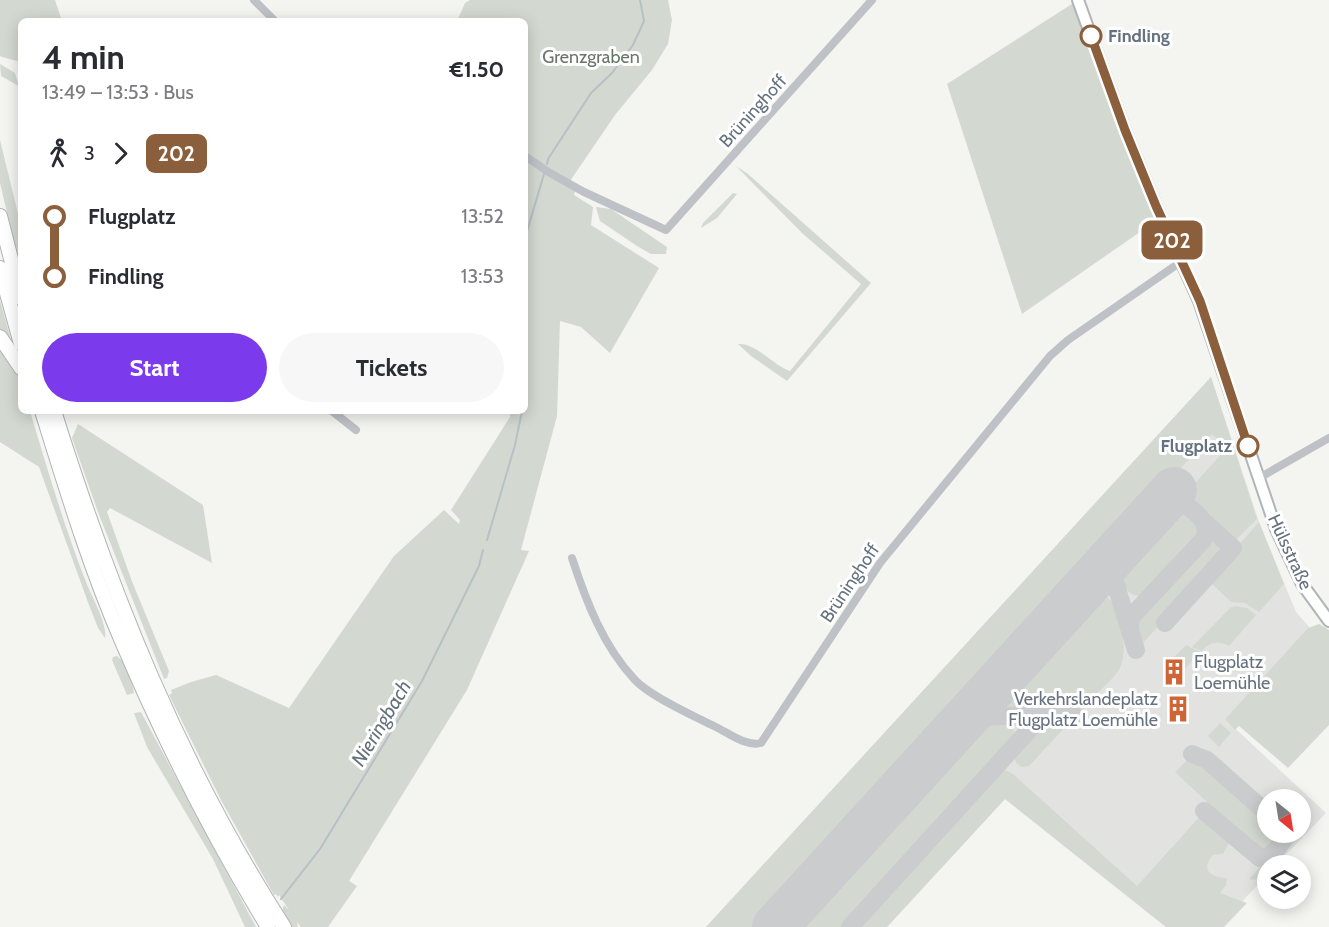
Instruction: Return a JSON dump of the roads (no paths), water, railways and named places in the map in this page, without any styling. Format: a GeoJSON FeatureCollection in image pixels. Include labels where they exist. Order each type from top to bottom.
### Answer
{"type":"FeatureCollection","features":[{"type":"Feature","properties":{"kind":"highway"},"geometry":{"type":"LineString","coordinates":[[0,216],[18,286]]}},
{"type":"Feature","properties":{"kind":"highway"},"geometry":{"type":"LineString","coordinates":[[0,268],[18,333]]}},
{"type":"Feature","properties":{"kind":"highway"},"geometry":{"type":"LineString","coordinates":[[0,338],[18,364]]}},
{"type":"Feature","properties":{"kind":"highway"},"geometry":{"type":"LineString","coordinates":[[43,414],[74,512],[120,638],[168,745],[231,864],[268,927]]}},
{"type":"Feature","properties":{"kind":"highway"},"geometry":{"type":"LineString","coordinates":[[55,414],[102,558],[150,675],[179,738],[218,813],[284,927]]}},
{"type":"Feature","properties":{"kind":"street"},"geometry":{"type":"LineString","coordinates":[[254,0],[272,18]]}},
{"type":"Feature","properties":{"kind":"street","name":"Brüninghoff"},"geometry":{"type":"LineString","coordinates":[[528,158],[584,192],[666,230],[872,0]]}},
{"type":"Feature","properties":{"kind":"street","name":"Hülsstraße"},"geometry":{"type":"LineString","coordinates":[[1078,0],[1125,130],[1200,301],[1259,478],[1289,558],[1302,584],[1329,621]]}},
{"type":"Feature","properties":{"kind":"street","name":"Brüninghoff"},"geometry":{"type":"LineString","coordinates":[[572,558],[583,593],[599,627],[610,647],[636,681],[692,715],[749,743],[760,743],[880,563],[1050,356],[1068,340],[1182,261]]}},
{"type":"Feature","properties":{"kind":"street"},"geometry":{"type":"LineString","coordinates":[[336,414],[356,430]]}},
{"type":"Feature","properties":{"kind":"street"},"geometry":{"type":"LineString","coordinates":[[1259,478],[1329,438]]}},
{"type":"Feature","properties":{"kind":"waterway","name":"Nieringbach"},"geometry":{"type":"LineString","coordinates":[[547,164],[591,93],[612,73],[633,45],[644,21],[640,0]]}},
{"type":"Feature","properties":{"kind":"waterway","name":"Nieringbach"},"geometry":{"type":"LineString","coordinates":[[528,228],[544,174]]}},
{"type":"Feature","properties":{"kind":"waterway","name":"Nieringbach"},"geometry":{"type":"LineString","coordinates":[[487,540],[515,445],[521,414]]}},
{"type":"Feature","properties":{"kind":"waterway","name":"Nieringbach"},"geometry":{"type":"LineString","coordinates":[[281,899],[320,849],[422,681],[479,566],[483,550]]}},
{"type":"Feature","properties":{"kind":"place","name":"Findling"},"geometry":{"type":"Point","coordinates":[1091,36]}},
{"type":"Feature","properties":{"kind":"place","name":"Flugplatz"},"geometry":{"type":"Point","coordinates":[1248,446]}},
{"type":"Feature","properties":{"kind":"place","name":"Flugplatz Loemühle"},"geometry":{"type":"Point","coordinates":[1174,672]}},
{"type":"Feature","properties":{"kind":"place","name":"Verkehrslandeplatz Flugplatz Loemühle"},"geometry":{"type":"Point","coordinates":[1178,709]}},
{"type":"Feature","properties":{"kind":"park label","name":"Grenzgraben"},"geometry":{"type":"Point","coordinates":[591,57]}}]}
